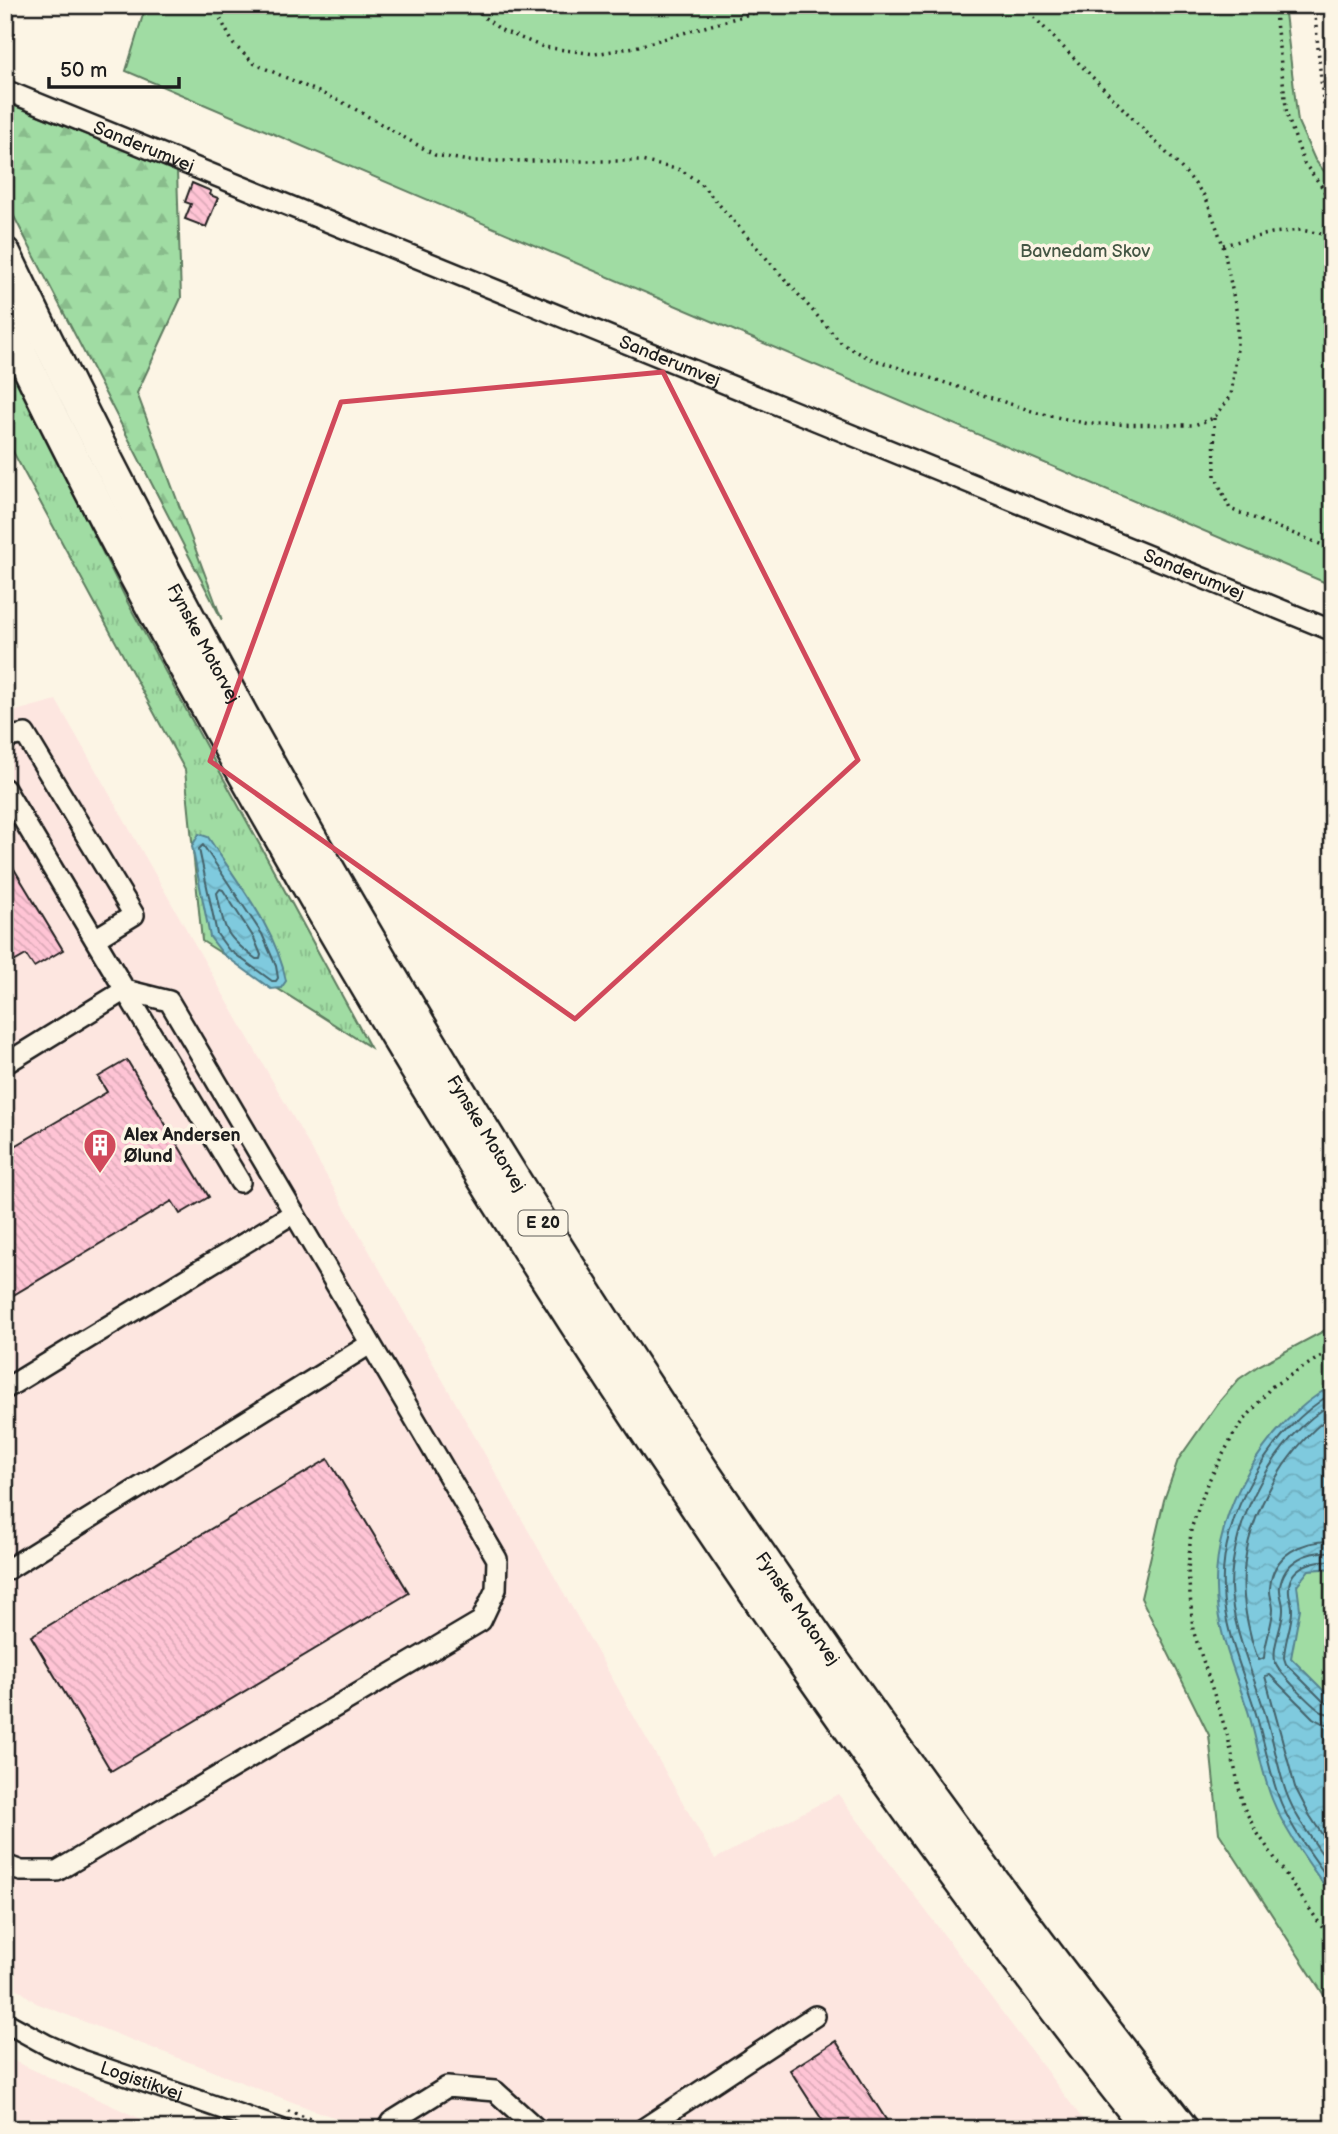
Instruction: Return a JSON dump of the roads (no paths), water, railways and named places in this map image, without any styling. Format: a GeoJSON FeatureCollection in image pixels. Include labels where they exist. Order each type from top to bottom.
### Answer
{"type":"FeatureCollection","features":[{"type":"Feature","properties":{"kind":"highway","name":"Fynske Motorvej"},"geometry":{"type":"LineString","coordinates":[[5,253],[165,571],[281,782],[472,1109],[558,1246],[678,1433],[888,1736],[1022,1920],[1184,2129]]}},
{"type":"Feature","properties":{"kind":"highway","name":"Fynske Motorvej"},"geometry":{"type":"LineString","coordinates":[[5,320],[140,584],[255,795],[351,962],[549,1285],[655,1448],[864,1753],[1000,1937],[1148,2129]]}},
{"type":"Feature","properties":{"kind":"street","name":"Sanderumvej"},"geometry":{"type":"LineString","coordinates":[[5,90],[1333,631]]}},
{"type":"Feature","properties":{"kind":"street"},"geometry":{"type":"LineString","coordinates":[[5,738],[25,734],[134,915],[95,939]]}},
{"type":"Feature","properties":{"kind":"street"},"geometry":{"type":"LineString","coordinates":[[5,789],[240,1182]]}},
{"type":"Feature","properties":{"kind":"street"},"geometry":{"type":"LineString","coordinates":[[5,1064],[125,990],[169,1001],[497,1559],[496,1588],[481,1621],[57,1871],[21,1871],[5,1866]]}},
{"type":"Feature","properties":{"kind":"street"},"geometry":{"type":"LineString","coordinates":[[5,1389],[294,1213]]}},
{"type":"Feature","properties":{"kind":"street"},"geometry":{"type":"LineString","coordinates":[[5,1571],[370,1343]]}},
{"type":"Feature","properties":{"kind":"street"},"geometry":{"type":"LineString","coordinates":[[643,2129],[815,2016]]}},
{"type":"Feature","properties":{"kind":"street","name":"Logistikvej"},"geometry":{"type":"LineString","coordinates":[[5,2022],[81,2060],[282,2119]]}},
{"type":"Feature","properties":{"kind":"street"},"geometry":{"type":"LineString","coordinates":[[387,2129],[391,2122],[447,2087],[495,2091],[537,2129]]}},
{"type":"Feature","properties":{"kind":"water"},"geometry":{"type":"Polygon","coordinates":[[[199,834],[208,837],[265,924],[281,961],[286,981],[281,988],[271,989],[223,954],[210,937],[192,846],[199,834]]]}},
{"type":"Feature","properties":{"kind":"water"},"geometry":{"type":"Polygon","coordinates":[[[1333,1385],[1333,1568],[1309,1570],[1297,1585],[1300,1609],[1291,1658],[1333,1700],[1333,1898],[1292,1838],[1272,1799],[1248,1711],[1223,1635],[1216,1588],[1224,1529],[1248,1472],[1286,1422],[1308,1401],[1333,1385]]]}},
{"type":"Feature","properties":{"kind":"place","name":"Alex Andersen Ølund"},"geometry":{"type":"Point","coordinates":[100,1175]}},
{"type":"Feature","properties":{"kind":"park label","name":"Bavnedam Skov"},"geometry":{"type":"Point","coordinates":[1085,251]}}]}
